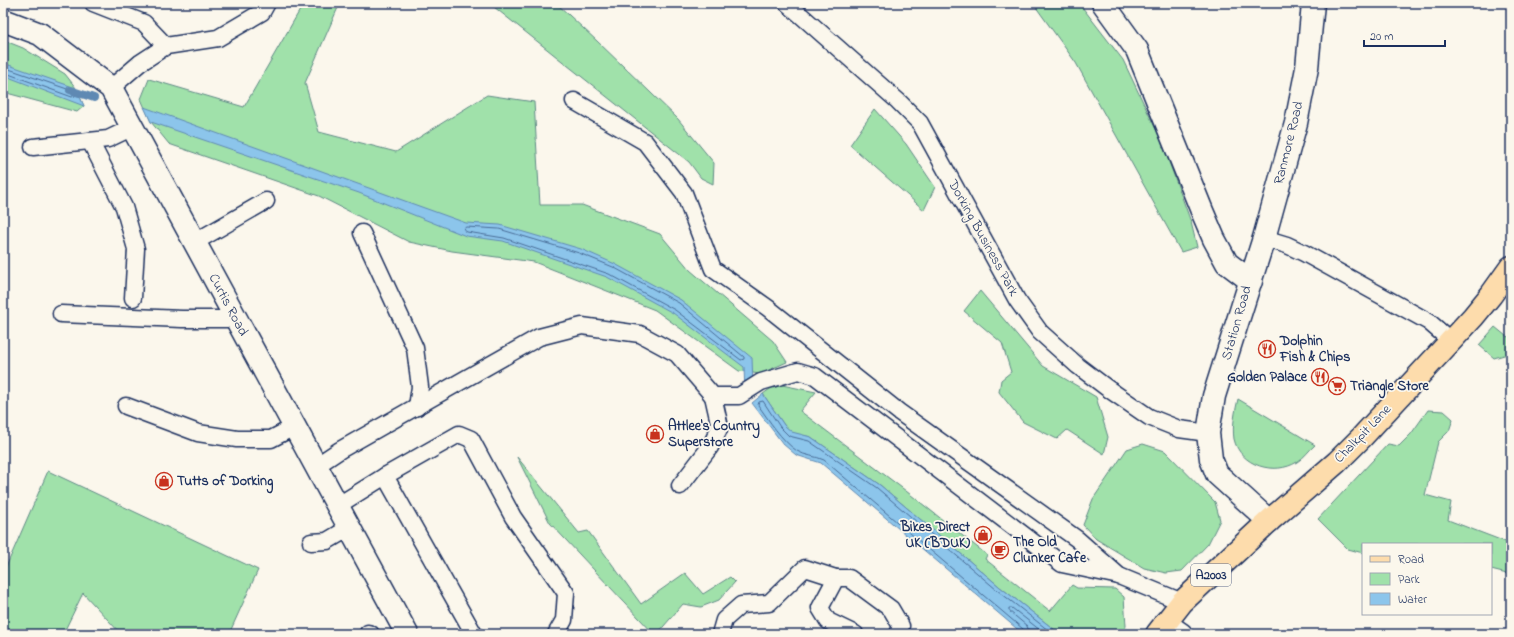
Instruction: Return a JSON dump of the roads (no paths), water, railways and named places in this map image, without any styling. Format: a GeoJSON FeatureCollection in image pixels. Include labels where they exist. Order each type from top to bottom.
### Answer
{"type":"FeatureCollection","features":[{"type":"Feature","properties":{"kind":"main road","name":"Chalkpit Lane"},"geometry":{"type":"LineString","coordinates":[[1269,521],[1337,462],[1451,341],[1491,295],[1511,267]]}},
{"type":"Feature","properties":{"kind":"main road","name":"A2003"},"geometry":{"type":"LineString","coordinates":[[1168,630],[1182,602],[1269,521]]}},
{"type":"Feature","properties":{"kind":"street","name":"Station Road"},"geometry":{"type":"LineString","coordinates":[[1103,3],[1137,50],[1205,218],[1227,263],[1251,281],[1214,396],[1208,433],[1211,459],[1217,474],[1269,521]]}},
{"type":"Feature","properties":{"kind":"street","name":"Ranmore Road"},"geometry":{"type":"LineString","coordinates":[[1251,281],[1297,115],[1307,68],[1313,3]]}},
{"type":"Feature","properties":{"kind":"street","name":"Curtis Road"},"geometry":{"type":"LineString","coordinates":[[3,20],[40,34],[111,88],[407,634]]}},
{"type":"Feature","properties":{"kind":"lane"},"geometry":{"type":"LineString","coordinates":[[93,3],[144,23],[166,46]]}},
{"type":"Feature","properties":{"kind":"lane"},"geometry":{"type":"LineString","coordinates":[[111,88],[140,63],[166,46],[218,38],[262,12],[267,3]]}},
{"type":"Feature","properties":{"kind":"lane","name":"Dorking Business Park"},"geometry":{"type":"LineString","coordinates":[[787,3],[920,122],[1017,300],[1040,332],[1083,370],[1149,416],[1179,428],[1208,433]]}},
{"type":"Feature","properties":{"kind":"lane"},"geometry":{"type":"LineString","coordinates":[[574,101],[645,142],[684,194],[714,269],[768,308],[899,412],[1077,539],[1119,576]]}},
{"type":"Feature","properties":{"kind":"lane"},"geometry":{"type":"LineString","coordinates":[[33,147],[108,140],[133,127]]}},
{"type":"Feature","properties":{"kind":"lane"},"geometry":{"type":"LineString","coordinates":[[90,141],[124,207],[136,249],[133,298]]}},
{"type":"Feature","properties":{"kind":"lane"},"geometry":{"type":"LineString","coordinates":[[195,242],[266,201]]}},
{"type":"Feature","properties":{"kind":"lane"},"geometry":{"type":"LineString","coordinates":[[362,233],[415,348],[420,387],[418,407]]}},
{"type":"Feature","properties":{"kind":"lane"},"geometry":{"type":"LineString","coordinates":[[1264,238],[1304,253],[1415,314],[1429,322],[1451,341]]}},
{"type":"Feature","properties":{"kind":"lane"},"geometry":{"type":"LineString","coordinates":[[61,314],[182,319],[235,319]]}},
{"type":"Feature","properties":{"kind":"lane"},"geometry":{"type":"LineString","coordinates":[[316,466],[340,450],[539,337],[582,326],[640,334],[677,354],[713,396],[720,427],[710,447],[680,486]]}},
{"type":"Feature","properties":{"kind":"lane"},"geometry":{"type":"LineString","coordinates":[[713,396],[739,396],[761,382],[798,371],[815,376],[1062,564],[1119,576],[1182,602]]}},
{"type":"Feature","properties":{"kind":"lane"},"geometry":{"type":"LineString","coordinates":[[126,406],[198,433],[237,439],[271,439],[294,427]]}},
{"type":"Feature","properties":{"kind":"lane"},"geometry":{"type":"LineString","coordinates":[[337,506],[385,476],[459,434],[471,439],[513,517],[566,593],[564,620],[556,634]]}},
{"type":"Feature","properties":{"kind":"lane"},"geometry":{"type":"LineString","coordinates":[[385,476],[474,634]]}},
{"type":"Feature","properties":{"kind":"lane"},"geometry":{"type":"LineString","coordinates":[[311,542],[327,540],[349,528]]}},
{"type":"Feature","properties":{"kind":"lane"},"geometry":{"type":"LineString","coordinates":[[720,634],[724,620],[741,605],[769,603],[805,568],[836,578],[848,578],[892,609],[901,626],[898,634]]}},
{"type":"Feature","properties":{"kind":"lane"},"geometry":{"type":"LineString","coordinates":[[836,578],[820,608],[828,621],[855,634]]}},
{"type":"Feature","properties":{"kind":"water"},"geometry":{"type":"Polygon","coordinates":[[[3,63],[76,88],[84,106],[3,75],[3,63]]]}},
{"type":"Feature","properties":{"kind":"water"},"geometry":{"type":"Polygon","coordinates":[[[144,107],[466,223],[500,225],[581,249],[615,264],[681,300],[752,358],[753,386],[745,394],[744,367],[673,313],[607,277],[503,241],[466,236],[359,193],[151,122],[144,107]]]}},
{"type":"Feature","properties":{"kind":"water"},"geometry":{"type":"Polygon","coordinates":[[[763,394],[784,425],[792,432],[811,437],[880,485],[1000,587],[1060,634],[1023,634],[821,463],[796,455],[783,444],[752,403],[763,394]]]}},
{"type":"Feature","properties":{"kind":"waterway"},"geometry":{"type":"LineString","coordinates":[[70,90],[94,98]]}},
{"type":"Feature","properties":{"kind":"place","name":"Dolphin Fish & Chips"},"geometry":{"type":"Point","coordinates":[1267,349]}},
{"type":"Feature","properties":{"kind":"place","name":"Golden Palace"},"geometry":{"type":"Point","coordinates":[1320,377]}},
{"type":"Feature","properties":{"kind":"place","name":"Triangle Store"},"geometry":{"type":"Point","coordinates":[1337,386]}},
{"type":"Feature","properties":{"kind":"place","name":"Attlee's Country Superstore"},"geometry":{"type":"Point","coordinates":[655,434]}},
{"type":"Feature","properties":{"kind":"place","name":"Tutts of Dorking"},"geometry":{"type":"Point","coordinates":[164,481]}},
{"type":"Feature","properties":{"kind":"place","name":"Bikes Direct UK (BDUK)"},"geometry":{"type":"Point","coordinates":[983,535]}},
{"type":"Feature","properties":{"kind":"place","name":"The Old Clunker Cafe"},"geometry":{"type":"Point","coordinates":[1000,550]}}]}
